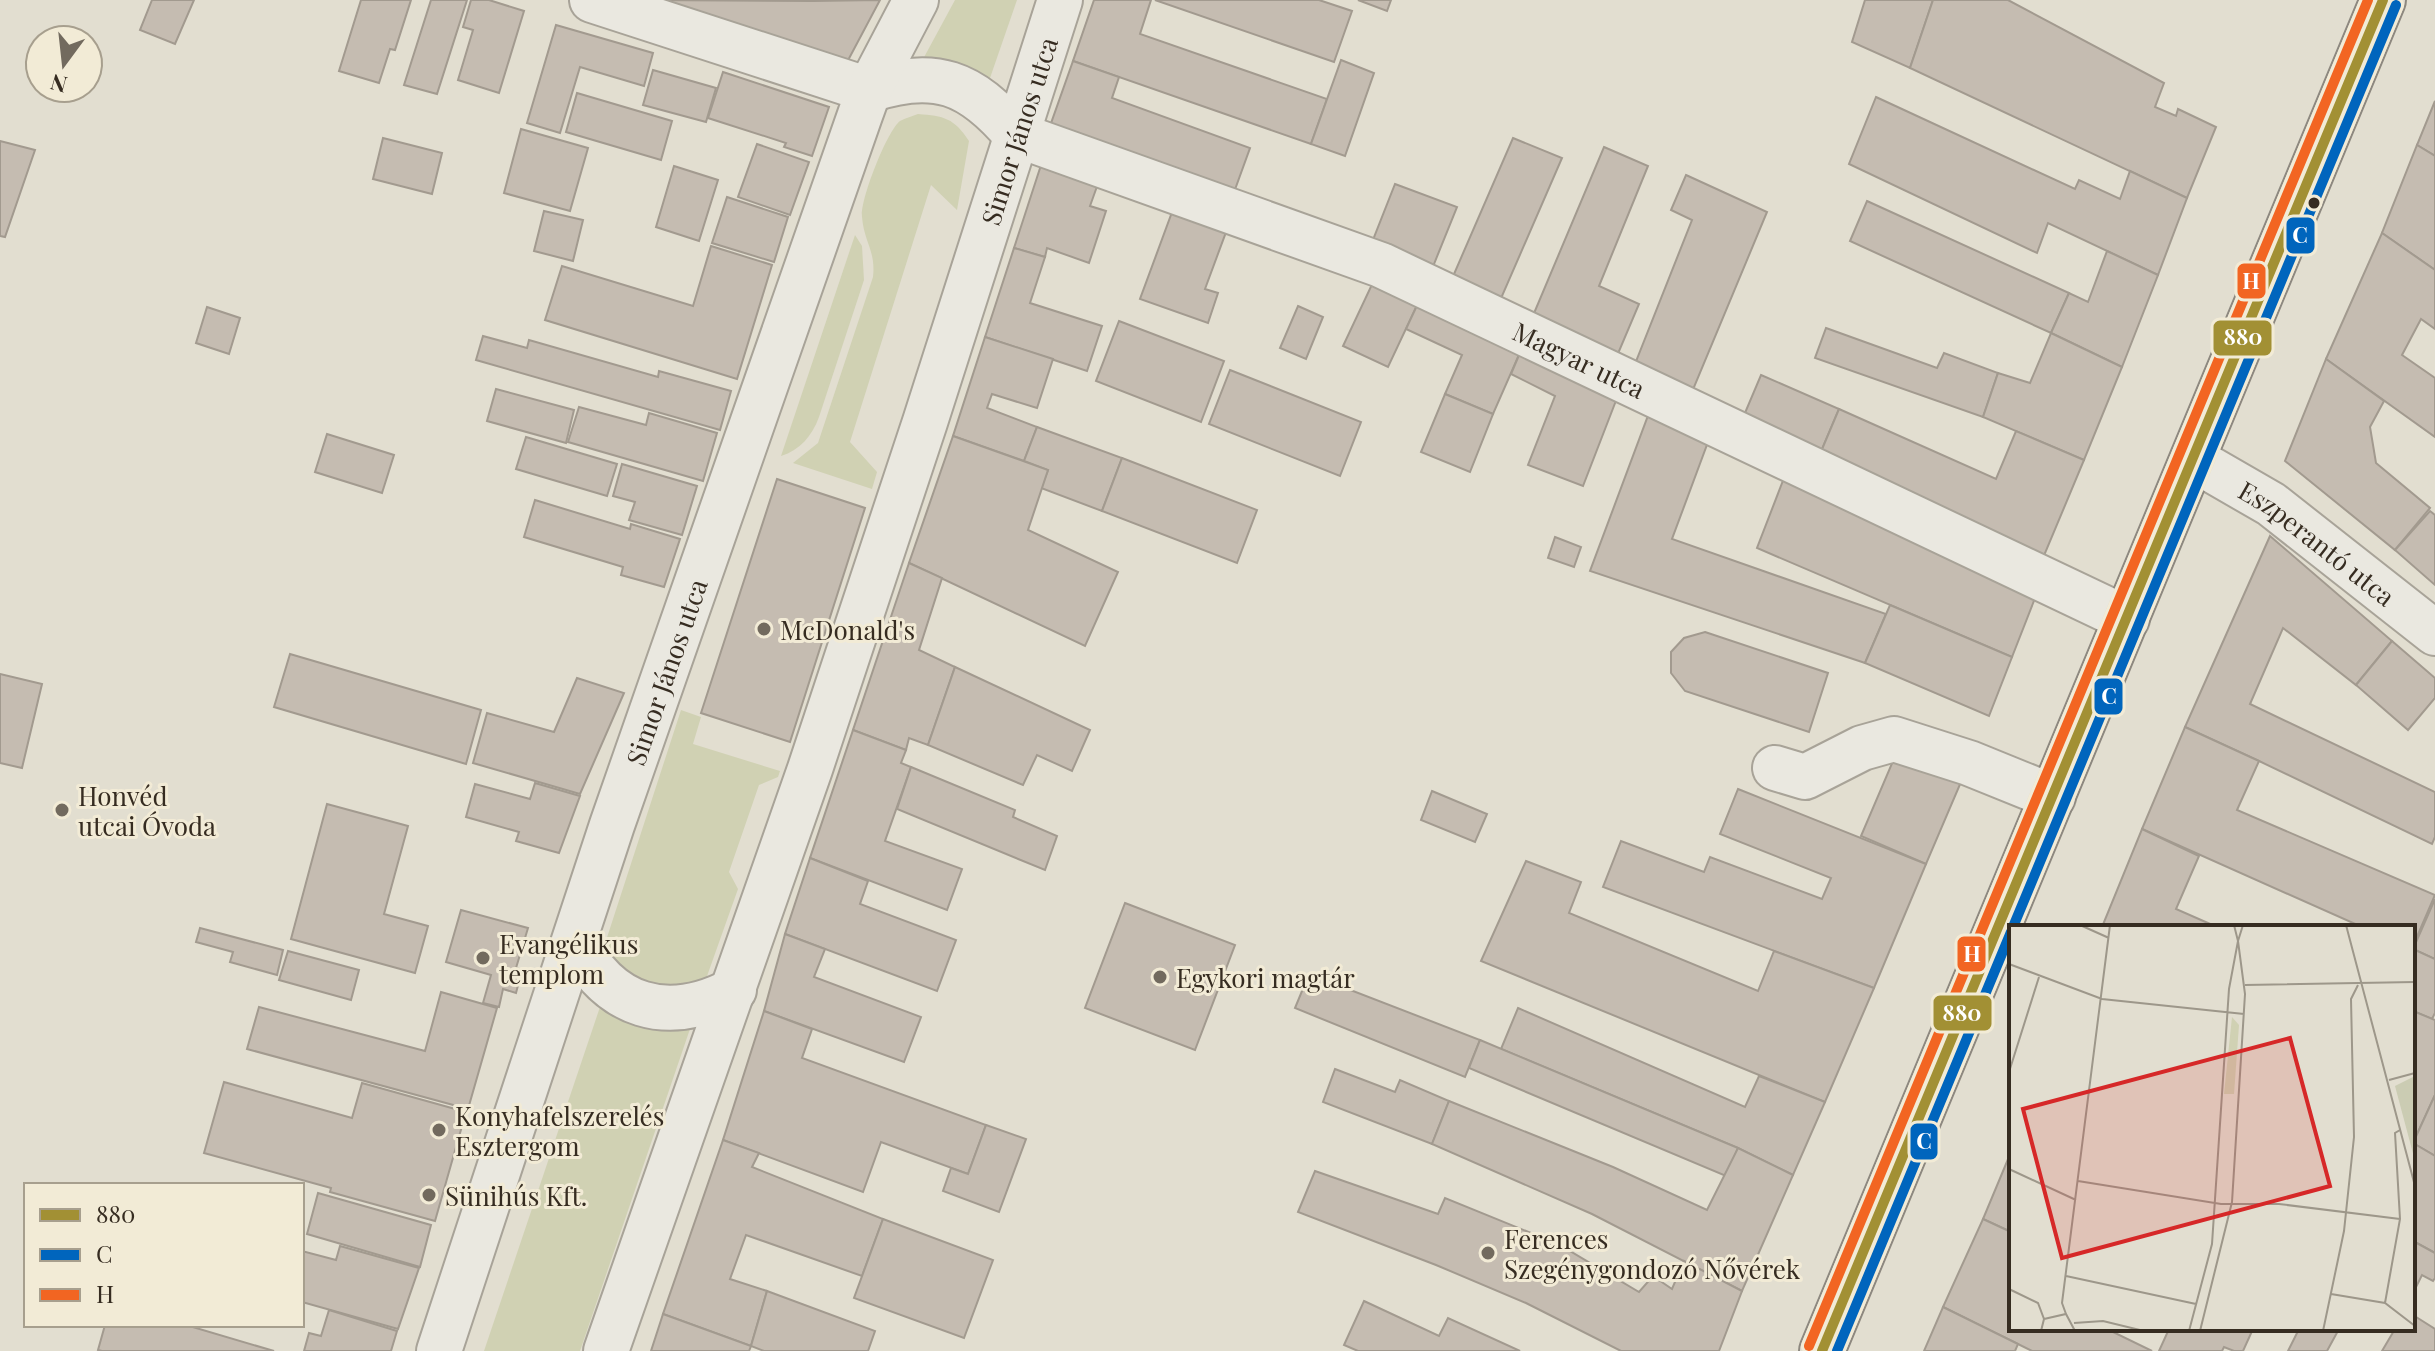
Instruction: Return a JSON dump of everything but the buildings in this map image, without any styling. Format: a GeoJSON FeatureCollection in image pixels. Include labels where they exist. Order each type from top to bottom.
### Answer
{"type":"FeatureCollection","features":[{"type":"Feature","properties":{"kind":"main road"},"geometry":{"type":"LineString","coordinates":[[1822,1351],[2383,0]]}},
{"type":"Feature","properties":{"kind":"street"},"geometry":{"type":"LineString","coordinates":[[592,0],[869,90],[897,81],[921,79],[945,84],[966,91],[993,108],[1015,134]]}},
{"type":"Feature","properties":{"kind":"street","name":"Simor János utca"},"geometry":{"type":"LineString","coordinates":[[439,1351],[617,812],[869,90],[916,0]]}},
{"type":"Feature","properties":{"kind":"street","name":"Simor János utca"},"geometry":{"type":"LineString","coordinates":[[606,1351],[734,990],[925,422],[1060,0]]}},
{"type":"Feature","properties":{"kind":"street","name":"Magyar utca"},"geometry":{"type":"LineString","coordinates":[[1015,134],[1381,265],[2127,619]]}},
{"type":"Feature","properties":{"kind":"street","name":"Eszperantó utca"},"geometry":{"type":"LineString","coordinates":[[2193,459],[2271,504],[2435,633]]}},
{"type":"Feature","properties":{"kind":"street"},"geometry":{"type":"LineString","coordinates":[[1775,768],[1805,777],[1862,748],[1894,739],[1969,763],[2053,797]]}},
{"type":"Feature","properties":{"kind":"street"},"geometry":{"type":"LineString","coordinates":[[575,940],[599,978],[639,1003],[663,1008],[688,1008],[712,1002],[734,990]]}},
{"type":"Feature","properties":{"kind":"green space"},"geometry":{"type":"Polygon","coordinates":[[[955,0],[1017,0],[990,78],[976,82],[922,61],[955,0]]]}},
{"type":"Feature","properties":{"kind":"green space"},"geometry":{"type":"Polygon","coordinates":[[[918,114],[948,120],[969,141],[957,210],[931,185],[850,442],[877,472],[872,489],[793,463],[818,443],[873,277],[873,260],[862,217],[870,182],[895,127],[900,121],[918,114]]]}},
{"type":"Feature","properties":{"kind":"green space"},"geometry":{"type":"Polygon","coordinates":[[[855,235],[862,246],[864,280],[819,417],[804,441],[781,456],[855,235]]]}},
{"type":"Feature","properties":{"kind":"green space"},"geometry":{"type":"Polygon","coordinates":[[[681,710],[701,717],[693,744],[780,771],[778,777],[759,785],[729,872],[738,889],[701,993],[659,993],[600,959],[681,710]]]}},
{"type":"Feature","properties":{"kind":"green space"},"geometry":{"type":"Polygon","coordinates":[[[602,1001],[691,1026],[580,1351],[484,1351],[602,1001]]]}},
{"type":"Feature","properties":{"kind":"transit line","name":"H"},"geometry":{"type":"LineString","coordinates":[[1809,1346],[2368,0]]}},
{"type":"Feature","properties":{"kind":"transit line","name":"880"},"geometry":{"type":"LineString","coordinates":[[1822,1351],[2383,0]]}},
{"type":"Feature","properties":{"kind":"transit line","name":"C"},"geometry":{"type":"LineString","coordinates":[[2014,925],[2396,5]]}},
{"type":"Feature","properties":{"kind":"transit line","name":"C"},"geometry":{"type":"LineString","coordinates":[[1837,1351],[2009,937]]}},
{"type":"Feature","properties":{"kind":"place","name":"McDonald's"},"geometry":{"type":"Point","coordinates":[764,629]}},
{"type":"Feature","properties":{"kind":"place","name":"Honvéd utcai Óvoda"},"geometry":{"type":"Point","coordinates":[62,810]}},
{"type":"Feature","properties":{"kind":"place","name":"Evangélikus templom"},"geometry":{"type":"Point","coordinates":[483,958]}},
{"type":"Feature","properties":{"kind":"place","name":"Egykori magtár"},"geometry":{"type":"Point","coordinates":[1160,977]}},
{"type":"Feature","properties":{"kind":"place","name":"Konyhafelszerelés Esztergom"},"geometry":{"type":"Point","coordinates":[439,1130]}},
{"type":"Feature","properties":{"kind":"place","name":"Sünihús Kft."},"geometry":{"type":"Point","coordinates":[429,1195]}},
{"type":"Feature","properties":{"kind":"place","name":"Ferences Szegénygondozó Nővérek"},"geometry":{"type":"Point","coordinates":[1488,1253]}}]}
